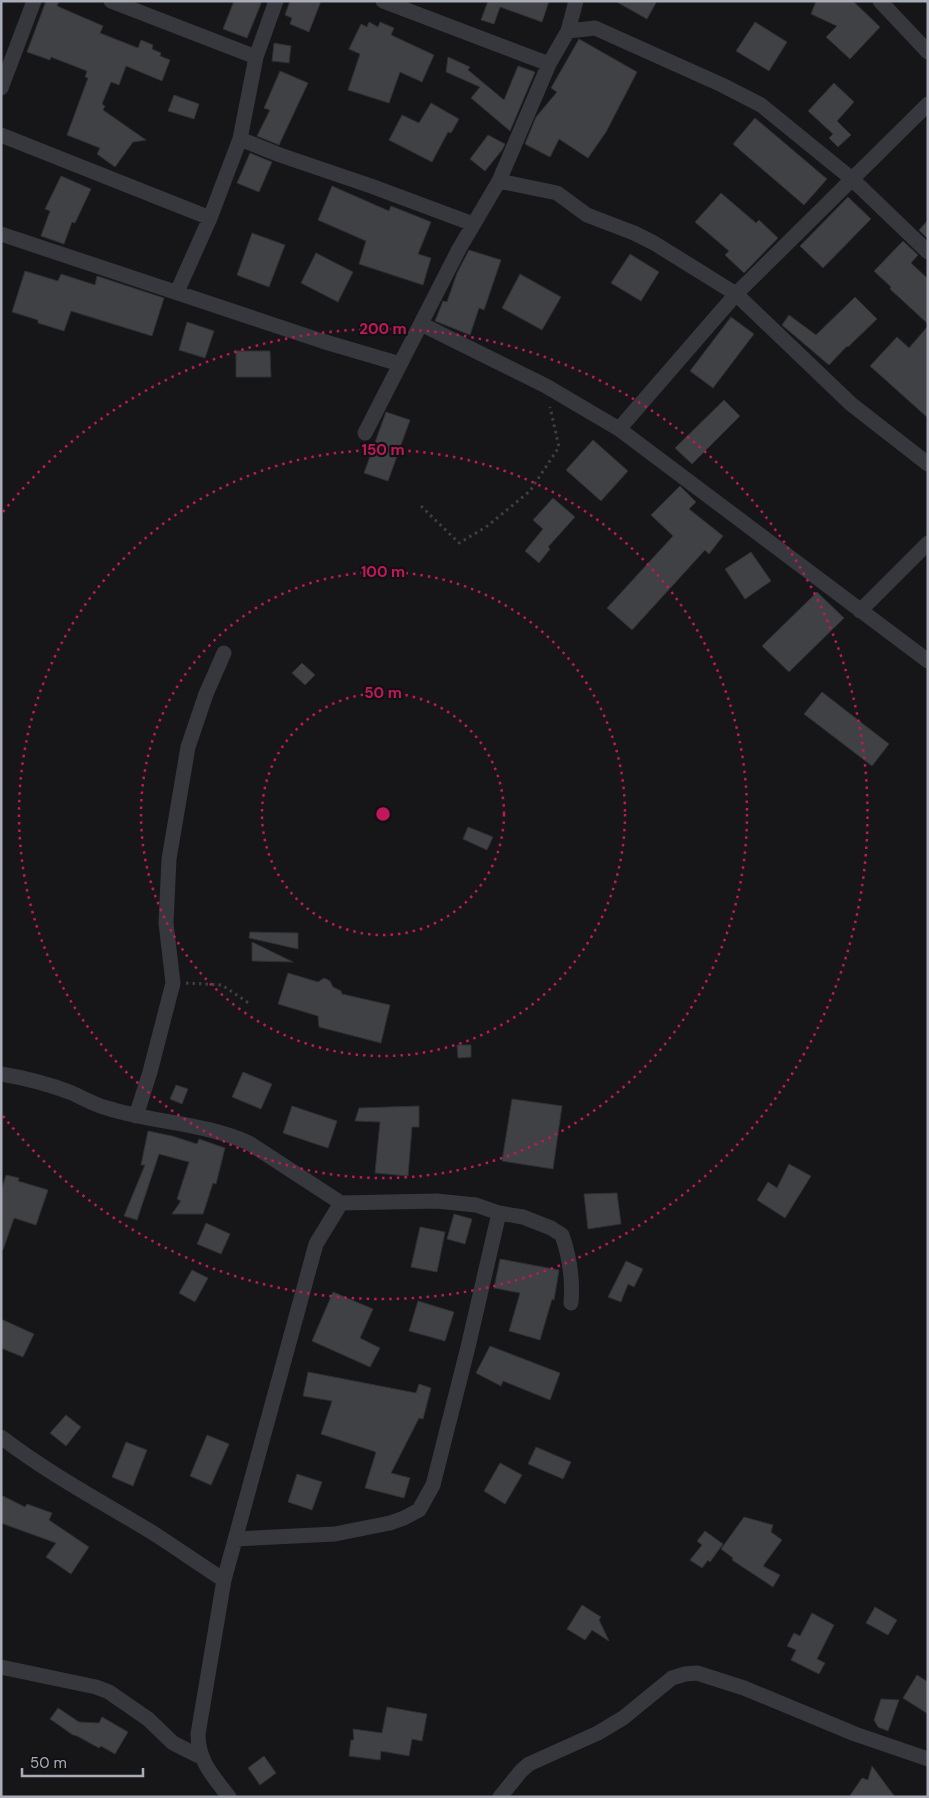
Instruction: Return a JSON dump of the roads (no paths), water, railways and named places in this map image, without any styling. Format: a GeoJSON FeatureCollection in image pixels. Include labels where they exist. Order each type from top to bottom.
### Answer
{"type":"FeatureCollection","features":[{"type":"Feature","properties":{"kind":"street"},"geometry":{"type":"LineString","coordinates":[[1,88],[34,1]]}},
{"type":"Feature","properties":{"kind":"street"},"geometry":{"type":"LineString","coordinates":[[111,1],[256,57]]}},
{"type":"Feature","properties":{"kind":"street"},"geometry":{"type":"LineString","coordinates":[[177,292],[210,218],[240,139],[256,57],[276,1]]}},
{"type":"Feature","properties":{"kind":"street"},"geometry":{"type":"LineString","coordinates":[[383,1],[549,64]]}},
{"type":"Feature","properties":{"kind":"street"},"geometry":{"type":"LineString","coordinates":[[365,433],[473,224],[499,180],[549,64],[568,31],[576,1]]}},
{"type":"Feature","properties":{"kind":"street"},"geometry":{"type":"LineString","coordinates":[[880,1],[928,52]]}},
{"type":"Feature","properties":{"kind":"street"},"geometry":{"type":"LineString","coordinates":[[568,31],[595,28],[722,85],[761,105],[852,179],[928,252]]}},
{"type":"Feature","properties":{"kind":"street"},"geometry":{"type":"LineString","coordinates":[[619,429],[736,294],[928,104]]}},
{"type":"Feature","properties":{"kind":"street"},"geometry":{"type":"LineString","coordinates":[[1,135],[210,218]]}},
{"type":"Feature","properties":{"kind":"street"},"geometry":{"type":"LineString","coordinates":[[240,139],[473,224]]}},
{"type":"Feature","properties":{"kind":"street"},"geometry":{"type":"LineString","coordinates":[[499,180],[557,193],[587,215],[634,233],[654,243],[736,294],[851,404],[928,464]]}},
{"type":"Feature","properties":{"kind":"street"},"geometry":{"type":"LineString","coordinates":[[1,234],[322,342],[400,364]]}},
{"type":"Feature","properties":{"kind":"street"},"geometry":{"type":"LineString","coordinates":[[421,324],[546,386],[619,429],[928,661]]}},
{"type":"Feature","properties":{"kind":"street"},"geometry":{"type":"LineString","coordinates":[[860,611],[928,542]]}},
{"type":"Feature","properties":{"kind":"street"},"geometry":{"type":"LineString","coordinates":[[136,1116],[150,1072],[173,983],[166,923],[169,859],[188,747],[206,694],[224,653]]}},
{"type":"Feature","properties":{"kind":"street"},"geometry":{"type":"LineString","coordinates":[[1,1074],[27,1078],[105,1108],[233,1136],[249,1143],[341,1203],[436,1201],[476,1205],[499,1213],[523,1217],[551,1228],[562,1235],[568,1251],[573,1284],[571,1303]]}},
{"type":"Feature","properties":{"kind":"street"},"geometry":{"type":"LineString","coordinates":[[228,1797],[201,1757],[198,1743],[224,1580],[316,1244],[341,1203]]}},
{"type":"Feature","properties":{"kind":"street"},"geometry":{"type":"LineString","coordinates":[[235,1539],[335,1534],[390,1523],[419,1510],[434,1485],[499,1213]]}},
{"type":"Feature","properties":{"kind":"street"},"geometry":{"type":"LineString","coordinates":[[1,1437],[18,1451],[151,1532],[224,1580]]}},
{"type":"Feature","properties":{"kind":"street"},"geometry":{"type":"LineString","coordinates":[[1,1667],[96,1686],[109,1692],[148,1719],[174,1743],[201,1757]]}},
{"type":"Feature","properties":{"kind":"street"},"geometry":{"type":"LineString","coordinates":[[500,1797],[529,1764],[598,1733],[634,1710],[666,1682],[685,1674],[697,1673],[707,1675],[744,1688],[854,1734],[928,1759]]}}]}
